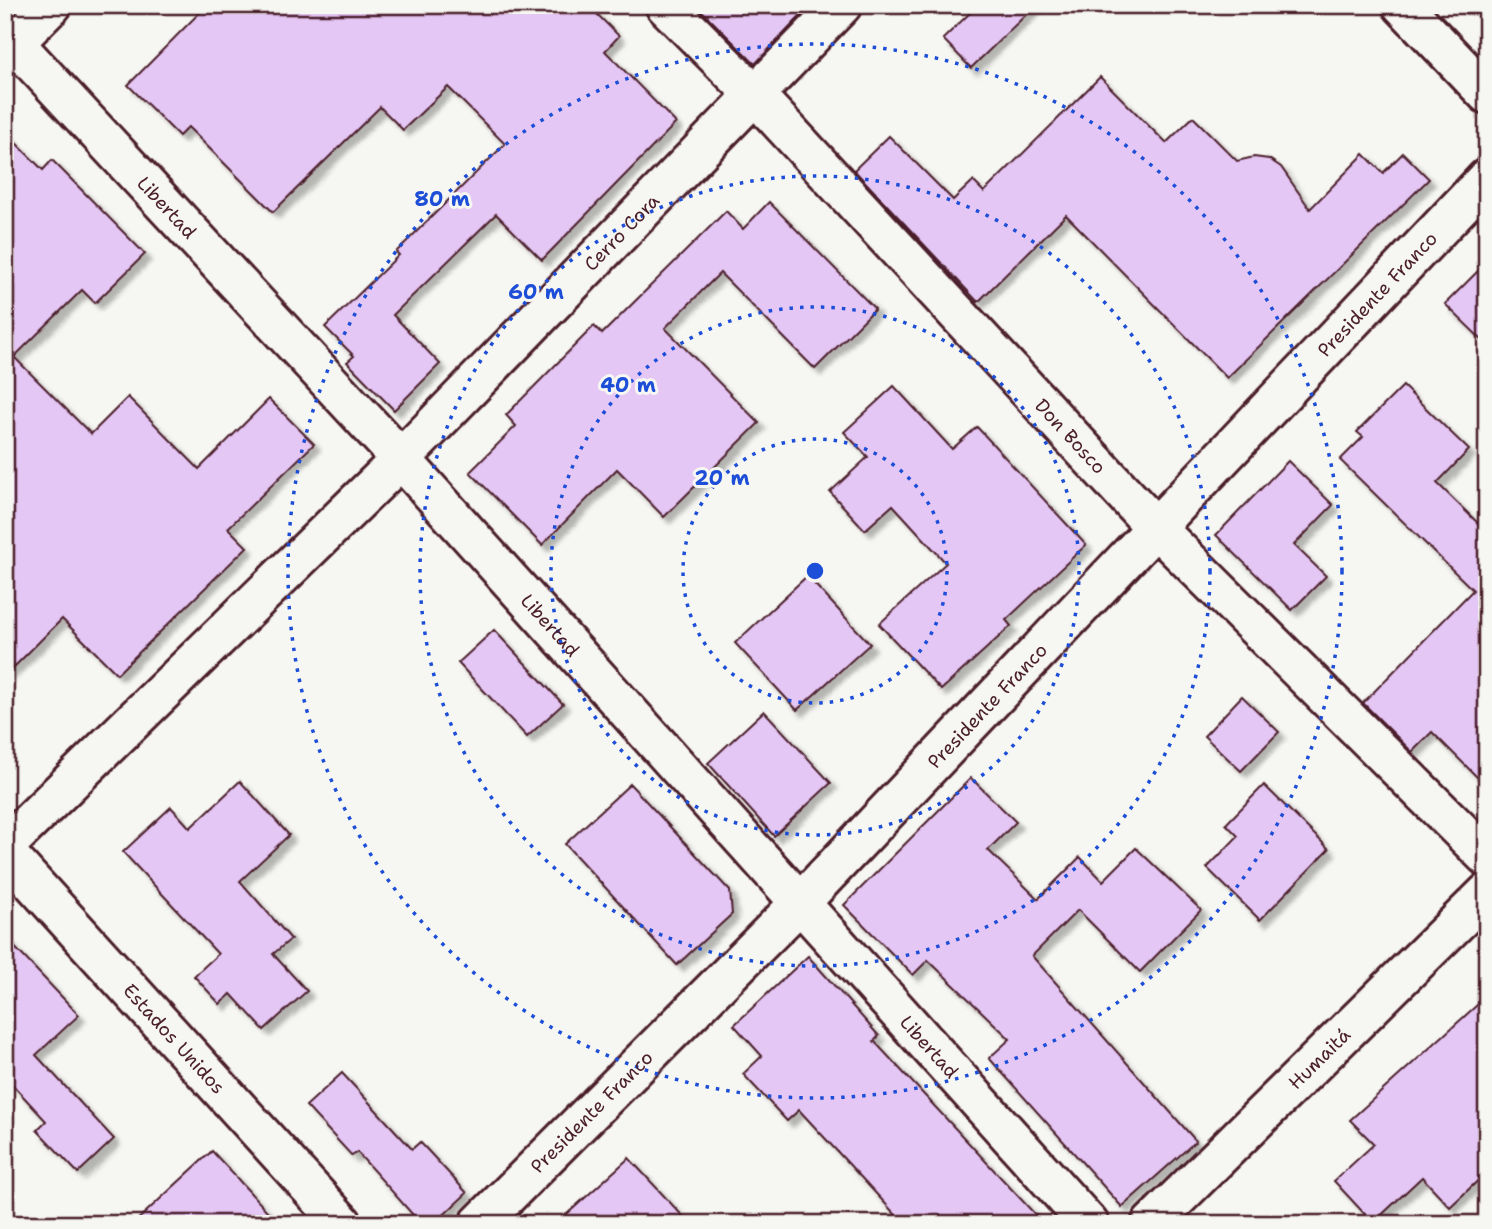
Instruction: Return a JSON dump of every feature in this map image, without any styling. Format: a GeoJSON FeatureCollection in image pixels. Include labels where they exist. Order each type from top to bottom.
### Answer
{"type":"FeatureCollection","features":[{"type":"Feature","properties":{"kind":"street"},"geometry":{"type":"LineString","coordinates":[[8,43],[52,5]]}},
{"type":"Feature","properties":{"kind":"street","name":"Don Bosco"},"geometry":{"type":"LineString","coordinates":[[666,5],[755,95],[1155,527],[1487,857]]}},
{"type":"Feature","properties":{"kind":"street","name":"Cerro Cora"},"geometry":{"type":"LineString","coordinates":[[5,846],[401,459],[842,5]]}},
{"type":"Feature","properties":{"kind":"street"},"geometry":{"type":"LineString","coordinates":[[1402,5],[1487,94]]}},
{"type":"Feature","properties":{"kind":"street","name":"Libertad"},"geometry":{"type":"LineString","coordinates":[[8,43],[401,459],[1089,1224]]}},
{"type":"Feature","properties":{"kind":"street","name":"Presidente Franco"},"geometry":{"type":"LineString","coordinates":[[479,1224],[800,903],[1487,178]]}},
{"type":"Feature","properties":{"kind":"street","name":"Estados Unidos"},"geometry":{"type":"LineString","coordinates":[[5,852],[344,1224]]}},
{"type":"Feature","properties":{"kind":"street","name":"Humaitá"},"geometry":{"type":"LineString","coordinates":[[1152,1224],[1487,892]]}},
{"type":"Feature","properties":{"kind":"building"},"geometry":{"type":"Polygon","coordinates":[[[207,5],[588,5],[619,36],[605,51],[676,123],[542,260],[496,214],[393,315],[440,364],[394,410],[347,362],[354,356],[325,327],[399,255],[396,252],[505,144],[448,87],[403,130],[380,107],[273,212],[188,127],[179,136],[128,85],[207,5]]]}},
{"type":"Feature","properties":{"kind":"building"},"geometry":{"type":"Polygon","coordinates":[[[696,5],[811,5],[755,64],[696,5]]]}},
{"type":"Feature","properties":{"kind":"building"},"geometry":{"type":"Polygon","coordinates":[[[978,5],[1036,5],[971,68],[943,39],[978,5]]]}},
{"type":"Feature","properties":{"kind":"building"},"geometry":{"type":"Polygon","coordinates":[[[1100,77],[1166,143],[1193,117],[1237,161],[1254,157],[1269,159],[1281,167],[1310,209],[1364,154],[1383,173],[1403,153],[1429,179],[1227,378],[1066,215],[978,302],[854,170],[889,136],[953,200],[973,181],[984,192],[1100,77]]]}},
{"type":"Feature","properties":{"kind":"building"},"geometry":{"type":"Polygon","coordinates":[[[5,132],[43,170],[52,160],[145,254],[95,303],[82,290],[14,357],[91,434],[128,397],[199,469],[269,399],[314,444],[228,528],[247,547],[117,674],[62,619],[5,676],[5,132]]]}},
{"type":"Feature","properties":{"kind":"building"},"geometry":{"type":"Polygon","coordinates":[[[769,202],[875,309],[815,369],[720,273],[665,328],[759,423],[664,517],[617,469],[542,545],[470,472],[516,426],[506,415],[594,326],[602,334],[726,211],[743,229],[769,202]]]}},
{"type":"Feature","properties":{"kind":"building"},"geometry":{"type":"Polygon","coordinates":[[[1487,262],[1487,345],[1445,304],[1487,262]]]}},
{"type":"Feature","properties":{"kind":"building"},"geometry":{"type":"Polygon","coordinates":[[[894,386],[952,449],[977,427],[1086,545],[1006,620],[1011,626],[941,690],[879,624],[946,563],[893,505],[865,530],[830,492],[868,457],[844,432],[894,386]]]}},
{"type":"Feature","properties":{"kind":"building"},"geometry":{"type":"Polygon","coordinates":[[[1403,386],[1469,450],[1437,483],[1487,532],[1487,787],[1432,732],[1412,752],[1363,703],[1473,590],[1340,460],[1363,437],[1357,432],[1403,386]]]}},
{"type":"Feature","properties":{"kind":"building"},"geometry":{"type":"Polygon","coordinates":[[[1288,461],[1333,505],[1294,545],[1326,576],[1292,610],[1216,535],[1288,461]]]}},
{"type":"Feature","properties":{"kind":"building"},"geometry":{"type":"Polygon","coordinates":[[[807,576],[870,644],[797,710],[735,643],[807,576]]]}},
{"type":"Feature","properties":{"kind":"building"},"geometry":{"type":"Polygon","coordinates":[[[494,630],[563,704],[527,737],[458,663],[494,630]]]}},
{"type":"Feature","properties":{"kind":"building"},"geometry":{"type":"Polygon","coordinates":[[[1242,696],[1279,732],[1241,771],[1204,736],[1242,696]]]}},
{"type":"Feature","properties":{"kind":"building"},"geometry":{"type":"Polygon","coordinates":[[[764,711],[831,783],[774,836],[708,763],[764,711]]]}},
{"type":"Feature","properties":{"kind":"building"},"geometry":{"type":"Polygon","coordinates":[[[971,778],[1016,822],[988,850],[1038,899],[1080,857],[1103,881],[1136,848],[1201,910],[1140,972],[1078,910],[1032,956],[1196,1141],[1122,1207],[989,1058],[1010,1039],[928,960],[913,975],[844,905],[971,778]]]}},
{"type":"Feature","properties":{"kind":"building"},"geometry":{"type":"Polygon","coordinates":[[[240,781],[289,835],[240,881],[291,939],[273,954],[307,991],[264,1030],[231,994],[220,1004],[194,976],[218,954],[123,852],[171,807],[190,828],[240,781]]]}},
{"type":"Feature","properties":{"kind":"building"},"geometry":{"type":"Polygon","coordinates":[[[630,784],[730,891],[732,914],[677,965],[565,844],[630,784]]]}},
{"type":"Feature","properties":{"kind":"building"},"geometry":{"type":"Polygon","coordinates":[[[1264,785],[1329,849],[1260,920],[1207,868],[1238,836],[1226,824],[1264,785]]]}},
{"type":"Feature","properties":{"kind":"building"},"geometry":{"type":"Polygon","coordinates":[[[5,937],[79,1015],[36,1055],[114,1139],[78,1173],[37,1130],[46,1121],[9,1081],[5,1085],[5,937]]]}},
{"type":"Feature","properties":{"kind":"building"},"geometry":{"type":"Polygon","coordinates":[[[808,956],[879,1036],[874,1041],[1044,1224],[904,1224],[799,1110],[787,1121],[743,1074],[762,1056],[734,1025],[808,956]]]}},
{"type":"Feature","properties":{"kind":"building"},"geometry":{"type":"Polygon","coordinates":[[[1487,996],[1487,1172],[1450,1207],[1422,1177],[1373,1223],[1334,1181],[1374,1144],[1350,1120],[1487,996]]]}},
{"type":"Feature","properties":{"kind":"building"},"geometry":{"type":"Polygon","coordinates":[[[342,1073],[412,1149],[420,1142],[467,1193],[434,1224],[421,1224],[357,1152],[352,1156],[306,1106],[342,1073]]]}},
{"type":"Feature","properties":{"kind":"building"},"geometry":{"type":"Polygon","coordinates":[[[212,1151],[279,1224],[133,1224],[212,1151]]]}},
{"type":"Feature","properties":{"kind":"building"},"geometry":{"type":"Polygon","coordinates":[[[629,1158],[690,1224],[556,1224],[629,1158]]]}}]}
